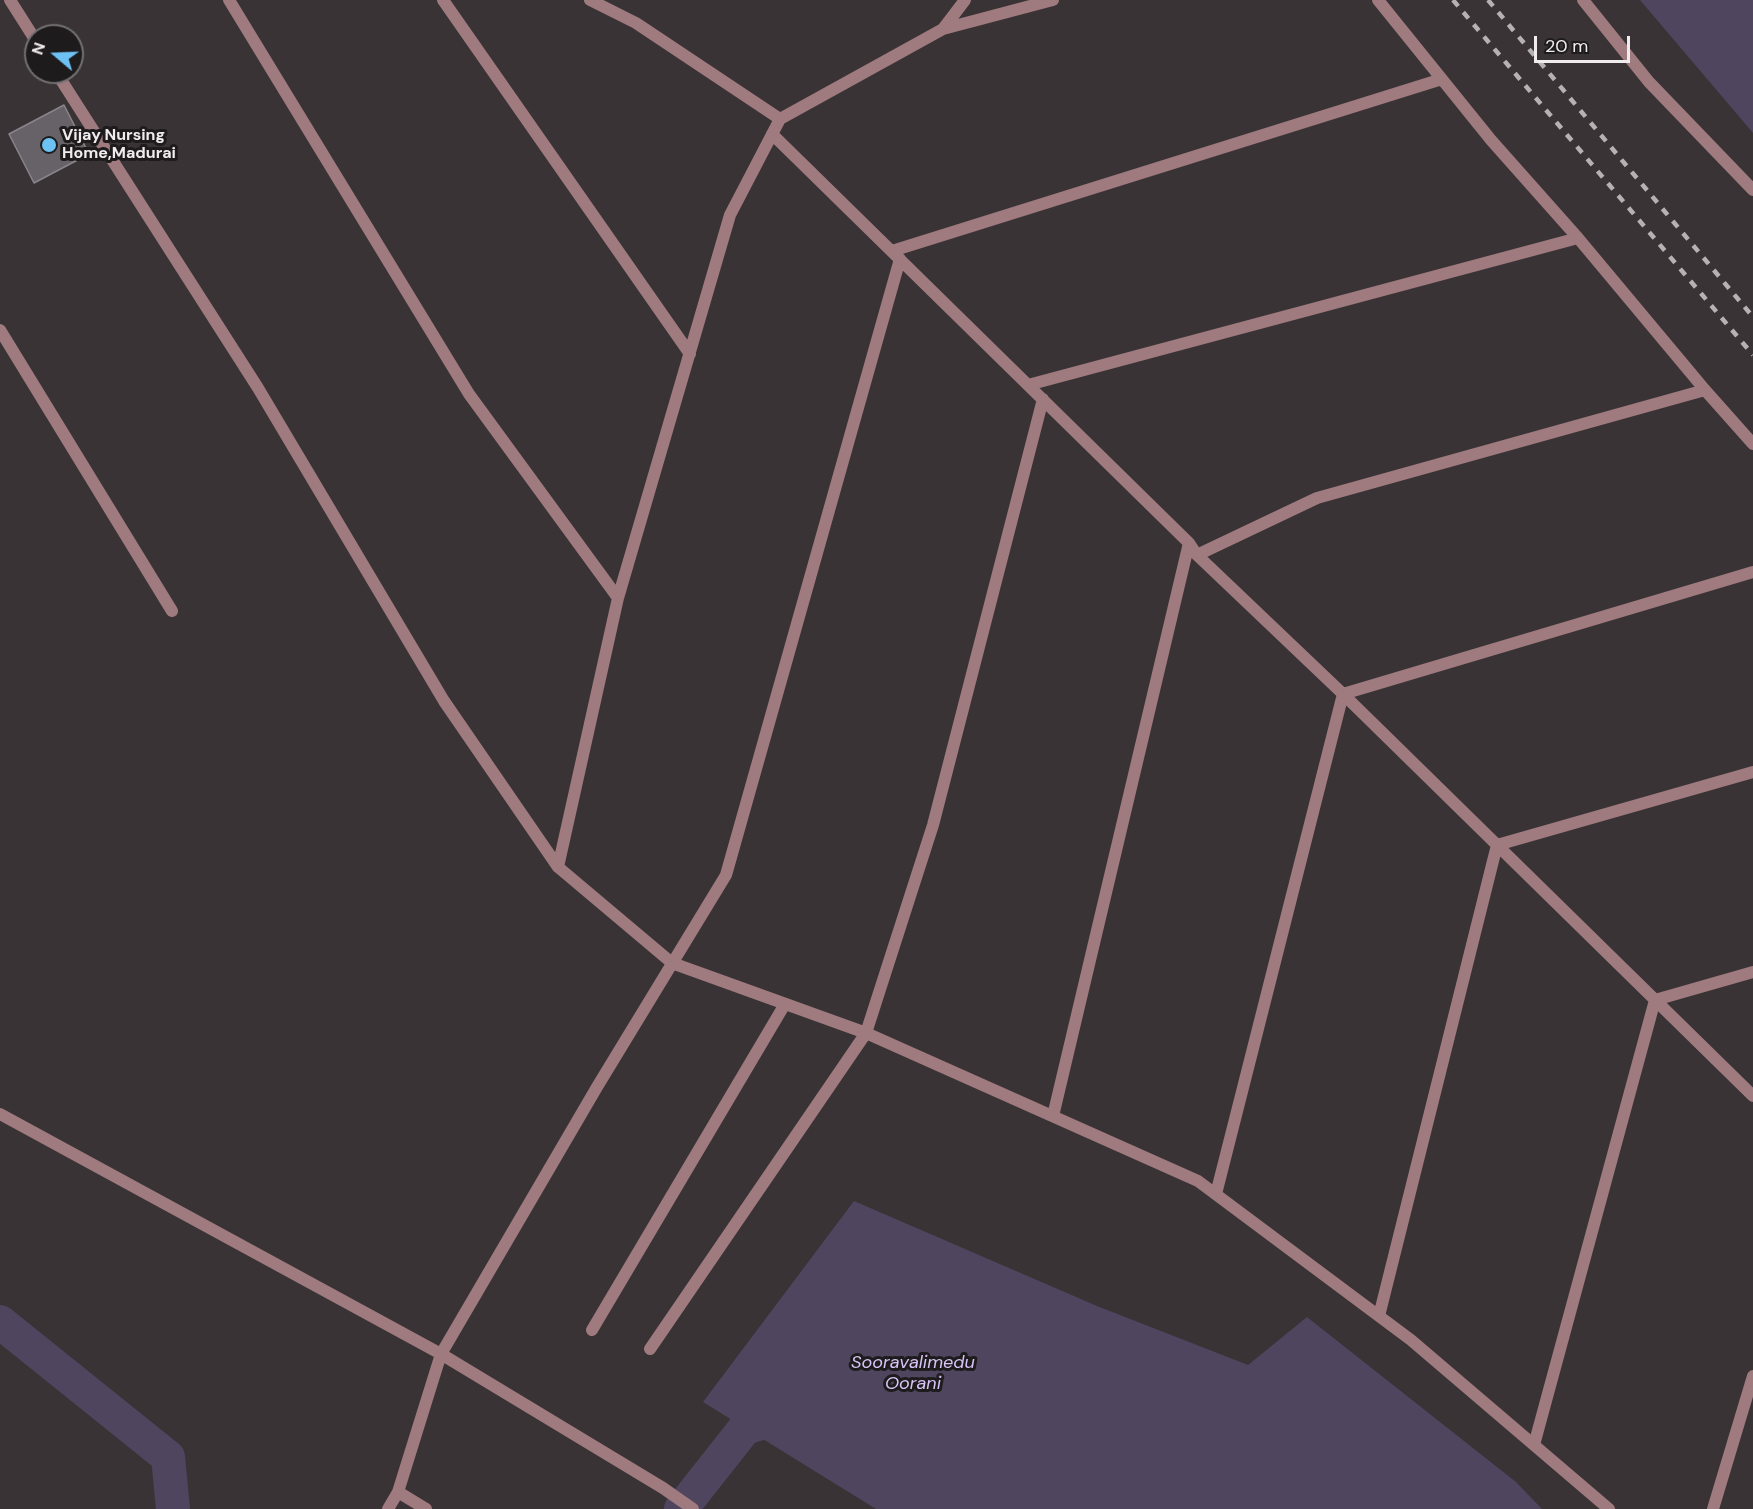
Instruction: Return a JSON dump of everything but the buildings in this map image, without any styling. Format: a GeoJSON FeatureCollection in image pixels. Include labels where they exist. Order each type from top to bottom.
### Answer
{"type":"FeatureCollection","features":[{"type":"Feature","properties":{"kind":"street"},"geometry":{"type":"LineString","coordinates":[[10,0],[25,24]]}},
{"type":"Feature","properties":{"kind":"street"},"geometry":{"type":"LineString","coordinates":[[229,0],[469,394],[618,598]]}},
{"type":"Feature","properties":{"kind":"street"},"geometry":{"type":"LineString","coordinates":[[443,0],[690,354]]}},
{"type":"Feature","properties":{"kind":"street"},"geometry":{"type":"LineString","coordinates":[[590,0],[636,23],[780,119]]}},
{"type":"Feature","properties":{"kind":"street"},"geometry":{"type":"LineString","coordinates":[[943,29],[964,0]]}},
{"type":"Feature","properties":{"kind":"street"},"geometry":{"type":"LineString","coordinates":[[558,867],[618,598],[730,215],[780,119],[943,29],[1053,0]]}},
{"type":"Feature","properties":{"kind":"street"},"geometry":{"type":"LineString","coordinates":[[1378,0],[1491,140],[1578,238],[1753,444]]}},
{"type":"Feature","properties":{"kind":"street"},"geometry":{"type":"LineString","coordinates":[[1583,0],[1649,82],[1753,190]]}},
{"type":"Feature","properties":{"kind":"street"},"geometry":{"type":"LineString","coordinates":[[896,255],[1442,79]]}},
{"type":"Feature","properties":{"kind":"street"},"geometry":{"type":"LineString","coordinates":[[64,84],[258,388],[444,700],[558,867],[672,963],[866,1033],[1198,1181],[1411,1340],[1609,1509]]}},
{"type":"Feature","properties":{"kind":"street"},"geometry":{"type":"LineString","coordinates":[[772,134],[1189,543],[1197,555],[1343,694],[1753,1096]]}},
{"type":"Feature","properties":{"kind":"street"},"geometry":{"type":"LineString","coordinates":[[1028,385],[1578,238]]}},
{"type":"Feature","properties":{"kind":"street"},"geometry":{"type":"LineString","coordinates":[[388,1509],[398,1492],[441,1354],[597,1087],[726,875],[896,255]]}},
{"type":"Feature","properties":{"kind":"street"},"geometry":{"type":"LineString","coordinates":[[0,330],[172,611]]}},
{"type":"Feature","properties":{"kind":"street"},"geometry":{"type":"LineString","coordinates":[[1197,555],[1317,498],[1705,390]]}},
{"type":"Feature","properties":{"kind":"street"},"geometry":{"type":"LineString","coordinates":[[650,1349],[866,1033],[933,825],[1043,399]]}},
{"type":"Feature","properties":{"kind":"street"},"geometry":{"type":"LineString","coordinates":[[1053,1116],[1189,543]]}},
{"type":"Feature","properties":{"kind":"street"},"geometry":{"type":"LineString","coordinates":[[1343,694],[1753,572]]}},
{"type":"Feature","properties":{"kind":"street"},"geometry":{"type":"LineString","coordinates":[[1216,1194],[1343,694]]}},
{"type":"Feature","properties":{"kind":"street"},"geometry":{"type":"LineString","coordinates":[[1497,845],[1753,772]]}},
{"type":"Feature","properties":{"kind":"street"},"geometry":{"type":"LineString","coordinates":[[1379,1316],[1497,845]]}},
{"type":"Feature","properties":{"kind":"street"},"geometry":{"type":"LineString","coordinates":[[1655,1000],[1753,972]]}},
{"type":"Feature","properties":{"kind":"street"},"geometry":{"type":"LineString","coordinates":[[1534,1445],[1655,1000]]}},
{"type":"Feature","properties":{"kind":"street"},"geometry":{"type":"LineString","coordinates":[[592,1330],[785,1004]]}},
{"type":"Feature","properties":{"kind":"street"},"geometry":{"type":"LineString","coordinates":[[0,1114],[441,1354],[663,1488],[693,1509]]}},
{"type":"Feature","properties":{"kind":"street"},"geometry":{"type":"LineString","coordinates":[[1713,1509],[1753,1376]]}},
{"type":"Feature","properties":{"kind":"street"},"geometry":{"type":"LineString","coordinates":[[398,1492],[426,1509]]}},
{"type":"Feature","properties":{"kind":"water"},"geometry":{"type":"Polygon","coordinates":[[[1640,0],[1753,0],[1753,133],[1640,0]]]}},
{"type":"Feature","properties":{"kind":"water","name":"Sooravalimedu Oorani"},"geometry":{"type":"Polygon","coordinates":[[[854,1201],[1097,1306],[1248,1365],[1307,1317],[1516,1482],[1542,1509],[876,1509],[703,1402],[854,1201]]]}},
{"type":"Feature","properties":{"kind":"waterway"},"geometry":{"type":"LineString","coordinates":[[0,1322],[168,1457],[173,1509]]}},
{"type":"Feature","properties":{"kind":"waterway"},"geometry":{"type":"LineString","coordinates":[[681,1509],[745,1428],[790,1414]]}},
{"type":"Feature","properties":{"kind":"railway"},"geometry":{"type":"LineString","coordinates":[[1453,0],[1753,355]]}},
{"type":"Feature","properties":{"kind":"railway"},"geometry":{"type":"LineString","coordinates":[[1488,0],[1753,317]]}},
{"type":"Feature","properties":{"kind":"place","name":"Vijay Nursing Home,Madurai"},"geometry":{"type":"Point","coordinates":[49,145]}}]}
